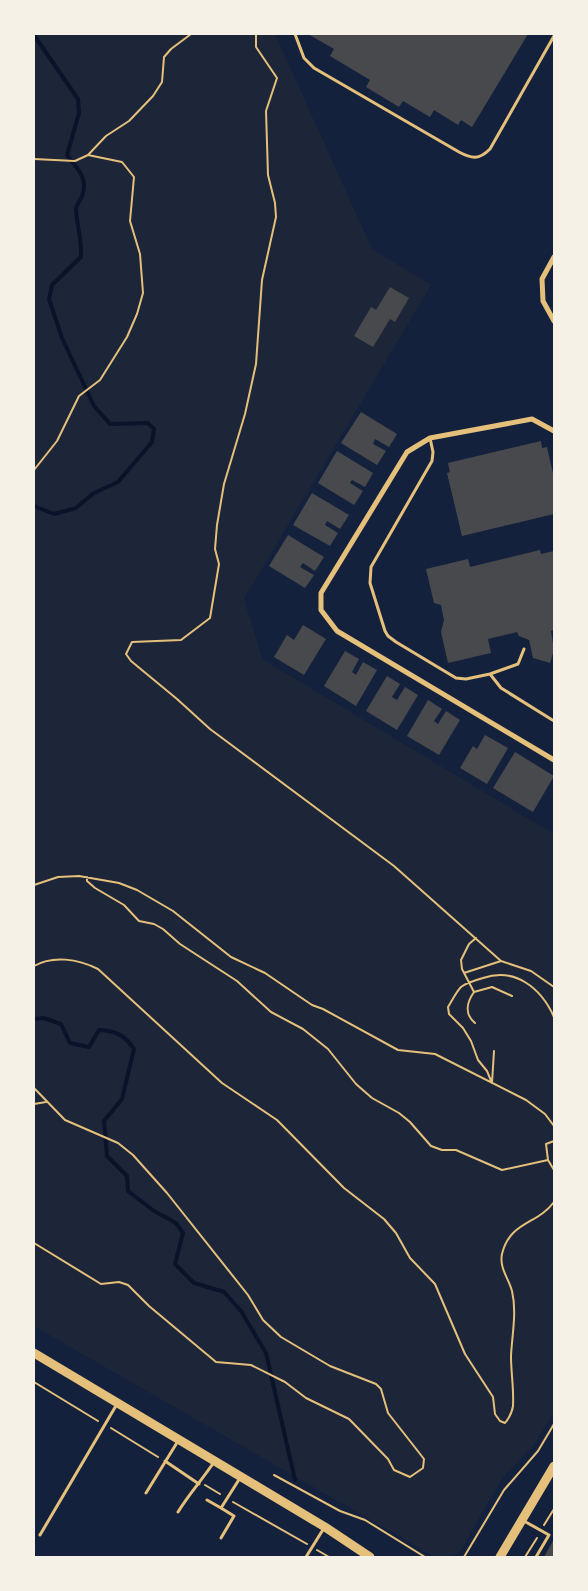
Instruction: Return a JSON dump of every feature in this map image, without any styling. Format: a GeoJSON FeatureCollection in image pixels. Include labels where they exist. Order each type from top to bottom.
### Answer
{"type":"FeatureCollection","features":[{"type":"Feature","properties":{"kind":"main road"},"geometry":{"type":"LineString","coordinates":[[34,1353],[325,1527],[370,1557]]}},
{"type":"Feature","properties":{"kind":"main road"},"geometry":{"type":"LineString","coordinates":[[500,1557],[554,1466]]}},
{"type":"Feature","properties":{"kind":"street"},"geometry":{"type":"LineString","coordinates":[[554,257],[542,280],[543,301],[554,321]]}},
{"type":"Feature","properties":{"kind":"street"},"geometry":{"type":"LineString","coordinates":[[554,431],[532,419],[430,438],[407,452],[322,593],[321,610],[336,631],[554,760]]}},
{"type":"Feature","properties":{"kind":"lane"},"geometry":{"type":"LineString","coordinates":[[295,34],[304,58],[314,68],[459,152],[476,158],[484,155],[490,149],[554,36]]}},
{"type":"Feature","properties":{"kind":"lane"},"geometry":{"type":"LineString","coordinates":[[430,438],[433,452],[432,461],[370,567],[370,583],[388,636],[456,678],[466,679],[490,674],[518,664],[524,649]]}},
{"type":"Feature","properties":{"kind":"lane"},"geometry":{"type":"LineString","coordinates":[[490,674],[501,688],[554,721]]}},
{"type":"Feature","properties":{"kind":"lane"},"geometry":{"type":"LineString","coordinates":[[40,1535],[118,1404]]}},
{"type":"Feature","properties":{"kind":"lane"},"geometry":{"type":"LineString","coordinates":[[146,1493],[178,1440]]}},
{"type":"Feature","properties":{"kind":"lane"},"geometry":{"type":"LineString","coordinates":[[166,1461],[200,1484]]}},
{"type":"Feature","properties":{"kind":"lane"},"geometry":{"type":"LineString","coordinates":[[178,1512],[193,1488],[200,1484],[214,1462]]}},
{"type":"Feature","properties":{"kind":"lane"},"geometry":{"type":"LineString","coordinates":[[221,1508],[240,1477]]}},
{"type":"Feature","properties":{"kind":"lane"},"geometry":{"type":"LineString","coordinates":[[207,1500],[234,1516],[221,1538]]}},
{"type":"Feature","properties":{"kind":"lane"},"geometry":{"type":"LineString","coordinates":[[522,1520],[549,1535],[536,1557]]}},
{"type":"Feature","properties":{"kind":"lane"},"geometry":{"type":"LineString","coordinates":[[306,1557],[325,1527]]}},
{"type":"Feature","properties":{"kind":"path"},"geometry":{"type":"LineString","coordinates":[[34,159],[75,161],[88,155],[106,136],[129,121],[153,96],[162,82],[164,57],[171,49],[191,34]]}},
{"type":"Feature","properties":{"kind":"path"},"geometry":{"type":"LineString","coordinates":[[256,34],[256,47],[277,78],[266,111],[268,175],[275,203],[276,217],[262,280],[256,364],[246,414],[224,484],[217,525],[215,549],[220,564],[210,618],[181,640],[132,642],[126,654],[131,661],[178,699],[210,729],[394,866],[501,961],[531,971],[554,987]]}},
{"type":"Feature","properties":{"kind":"path"},"geometry":{"type":"LineString","coordinates":[[34,470],[57,441],[80,395],[100,380],[127,337],[143,293],[140,254],[130,221],[134,177],[122,162],[88,155]]}},
{"type":"Feature","properties":{"kind":"path"},"geometry":{"type":"LineString","coordinates":[[34,885],[58,877],[86,877],[119,883],[153,898],[173,911],[231,957],[265,973],[312,1005],[323,1009],[398,1050],[435,1054],[526,1100],[545,1114],[554,1126]]}},
{"type":"Feature","properties":{"kind":"path"},"geometry":{"type":"LineString","coordinates":[[86,877],[87,881],[94,888],[124,905],[139,921],[154,924],[163,929],[180,944],[236,981],[271,1012],[303,1029],[328,1049],[356,1084],[372,1098],[410,1122],[431,1146],[442,1150],[456,1150],[502,1170],[548,1160]]}},
{"type":"Feature","properties":{"kind":"path"},"geometry":{"type":"LineString","coordinates":[[474,992],[464,973],[461,960],[469,944],[476,938]]}},
{"type":"Feature","properties":{"kind":"path"},"geometry":{"type":"LineString","coordinates":[[34,966],[50,960],[66,960],[85,962],[98,969],[222,1083],[277,1120],[344,1188],[384,1219],[396,1233],[410,1258],[435,1284],[465,1354],[493,1397],[495,1414],[500,1421],[505,1423],[513,1408],[511,1357],[514,1308],[502,1256],[508,1240],[520,1226],[546,1213],[554,1202]]}},
{"type":"Feature","properties":{"kind":"path"},"geometry":{"type":"LineString","coordinates":[[464,973],[501,961]]}},
{"type":"Feature","properties":{"kind":"path"},"geometry":{"type":"LineString","coordinates":[[492,1083],[488,1071],[478,1060],[471,1041],[463,1028],[449,1014],[448,1007],[461,986],[500,974],[520,980],[538,992],[554,1017]]}},
{"type":"Feature","properties":{"kind":"path"},"geometry":{"type":"LineString","coordinates":[[474,992],[492,988],[512,996]]}},
{"type":"Feature","properties":{"kind":"path"},"geometry":{"type":"LineString","coordinates":[[474,992],[468,1005],[468,1012],[476,1023]]}},
{"type":"Feature","properties":{"kind":"path"},"geometry":{"type":"LineString","coordinates":[[492,1083],[494,1051]]}},
{"type":"Feature","properties":{"kind":"path"},"geometry":{"type":"LineString","coordinates":[[34,1088],[65,1120],[114,1141],[133,1155],[167,1193],[248,1295],[263,1320],[281,1337],[330,1366],[376,1384],[381,1389],[388,1413],[424,1459],[423,1468],[410,1477],[394,1470],[388,1458],[349,1419],[306,1398],[281,1381],[251,1365],[216,1362],[149,1306],[128,1284],[119,1282],[101,1284],[34,1243]]}},
{"type":"Feature","properties":{"kind":"path"},"geometry":{"type":"LineString","coordinates":[[34,1104],[46,1102]]}},
{"type":"Feature","properties":{"kind":"path"},"geometry":{"type":"LineString","coordinates":[[554,1141],[546,1144],[548,1160],[554,1170]]}},
{"type":"Feature","properties":{"kind":"path"},"geometry":{"type":"LineString","coordinates":[[464,1557],[504,1490],[538,1451],[554,1424]]}},
{"type":"Feature","properties":{"kind":"path"},"geometry":{"type":"LineString","coordinates":[[274,1475],[340,1511],[365,1520],[425,1557]]}},
{"type":"Feature","properties":{"kind":"shaded area"},"geometry":{"type":"Polygon","coordinates":[[[34,34],[275,34],[372,249],[431,285],[244,599],[262,659],[554,834],[554,1412],[534,1445],[503,1477],[459,1553],[446,1557],[435,1557],[34,1326],[34,34]]]}},
{"type":"Feature","properties":{"kind":"building"},"geometry":{"type":"Polygon","coordinates":[[[308,34],[528,34],[472,127],[461,120],[458,125],[434,110],[430,117],[403,101],[399,107],[366,87],[370,80],[330,56],[334,49],[308,34]]]}},
{"type":"Feature","properties":{"kind":"building"},"geometry":{"type":"Polygon","coordinates":[[[390,287],[409,298],[395,322],[390,319],[373,347],[354,336],[371,307],[376,310],[390,287]]]}},
{"type":"Feature","properties":{"kind":"building"},"geometry":{"type":"Polygon","coordinates":[[[361,412],[397,434],[389,447],[375,439],[373,444],[386,451],[377,465],[341,443],[361,412]]]}},
{"type":"Feature","properties":{"kind":"building"},"geometry":{"type":"Polygon","coordinates":[[[541,441],[542,448],[547,447],[554,478],[554,514],[462,536],[447,473],[450,472],[448,463],[541,441]]]}},
{"type":"Feature","properties":{"kind":"building"},"geometry":{"type":"Polygon","coordinates":[[[337,451],[373,473],[365,487],[352,480],[350,483],[363,491],[354,505],[318,483],[337,451]]]}},
{"type":"Feature","properties":{"kind":"building"},"geometry":{"type":"Polygon","coordinates":[[[312,493],[349,515],[340,529],[327,521],[325,525],[338,533],[330,546],[293,525],[312,493]]]}},
{"type":"Feature","properties":{"kind":"building"},"geometry":{"type":"Polygon","coordinates":[[[288,535],[324,557],[315,571],[303,563],[300,567],[314,575],[305,588],[269,566],[288,535]]]}},
{"type":"Feature","properties":{"kind":"building"},"geometry":{"type":"Polygon","coordinates":[[[540,550],[541,554],[554,551],[554,630],[551,631],[554,650],[550,663],[533,658],[529,640],[519,636],[517,632],[488,639],[491,653],[448,663],[441,632],[444,620],[441,605],[434,603],[426,569],[468,559],[470,567],[540,550]]]}},
{"type":"Feature","properties":{"kind":"building"},"geometry":{"type":"Polygon","coordinates":[[[303,625],[326,639],[304,675],[274,657],[287,635],[294,640],[303,625]]]}},
{"type":"Feature","properties":{"kind":"building"},"geometry":{"type":"Polygon","coordinates":[[[345,651],[359,659],[352,672],[356,675],[363,662],[377,670],[356,706],[324,686],[345,651]]]}},
{"type":"Feature","properties":{"kind":"building"},"geometry":{"type":"Polygon","coordinates":[[[387,676],[400,684],[392,697],[397,700],[405,687],[418,695],[397,730],[366,711],[387,676]]]}},
{"type":"Feature","properties":{"kind":"building"},"geometry":{"type":"Polygon","coordinates":[[[428,700],[442,709],[434,721],[438,724],[446,711],[460,720],[439,755],[407,736],[428,700]]]}},
{"type":"Feature","properties":{"kind":"building"},"geometry":{"type":"Polygon","coordinates":[[[485,735],[508,748],[487,784],[460,768],[473,746],[477,749],[485,735]]]}},
{"type":"Feature","properties":{"kind":"building"},"geometry":{"type":"Polygon","coordinates":[[[515,752],[554,776],[533,812],[493,788],[515,752]]]}},
{"type":"Feature","properties":{"kind":"building"},"geometry":{"type":"Polygon","coordinates":[[[554,1539],[554,1557],[544,1557],[554,1539]]]}},
{"type":"Feature","properties":{"kind":"waterway"},"geometry":{"type":"LineString","coordinates":[[34,35],[78,99],[79,113],[67,155],[81,174],[84,184],[84,190],[76,210],[81,257],[52,285],[49,299],[62,338],[94,406],[110,424],[148,423],[154,429],[152,442],[118,482],[94,493],[76,508],[54,514],[34,506]]}},
{"type":"Feature","properties":{"kind":"waterway"},"geometry":{"type":"LineString","coordinates":[[34,1019],[44,1018],[61,1024],[70,1043],[89,1047],[99,1030],[120,1035],[134,1049],[122,1099],[104,1121],[107,1156],[127,1176],[128,1191],[154,1211],[176,1223],[183,1233],[175,1264],[194,1283],[224,1292],[241,1311],[266,1353],[295,1480]]}}]}
